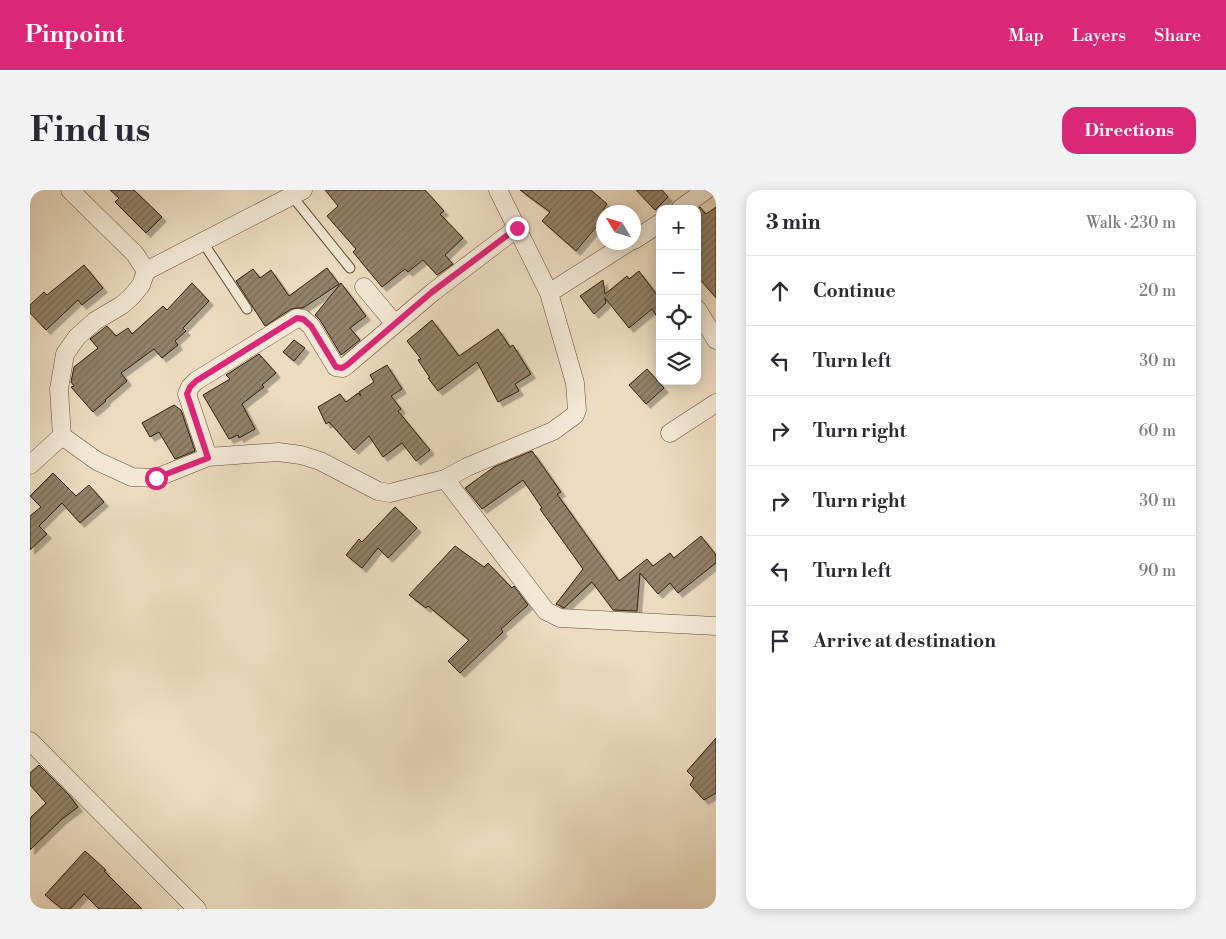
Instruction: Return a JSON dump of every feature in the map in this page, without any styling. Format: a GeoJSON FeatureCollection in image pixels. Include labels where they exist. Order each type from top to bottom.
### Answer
{"type":"FeatureCollection","features":[{"type":"Feature","properties":{"kind":"street"},"geometry":{"type":"LineString","coordinates":[[70,190],[136,254],[146,271]]}},
{"type":"Feature","properties":{"kind":"street"},"geometry":{"type":"LineString","coordinates":[[62,436],[97,461],[132,477],[156,478],[208,458],[278,452],[320,460],[378,491],[390,493],[445,479],[468,467],[553,431],[574,415],[576,410],[575,383],[549,293],[498,190]]}},
{"type":"Feature","properties":{"kind":"street"},"geometry":{"type":"LineString","coordinates":[[685,205],[706,190]]}},
{"type":"Feature","properties":{"kind":"street"},"geometry":{"type":"LineString","coordinates":[[62,436],[59,389],[65,354],[77,337],[95,321],[132,296],[141,285],[146,271],[298,193]]}},
{"type":"Feature","properties":{"kind":"street"},"geometry":{"type":"LineString","coordinates":[[641,236],[656,226]]}},
{"type":"Feature","properties":{"kind":"street"},"geometry":{"type":"LineString","coordinates":[[208,458],[187,394],[190,387],[196,381],[297,318],[303,319],[311,326],[336,367],[342,368],[432,292],[517,228]]}},
{"type":"Feature","properties":{"kind":"street"},"geometry":{"type":"LineString","coordinates":[[549,293],[616,250]]}},
{"type":"Feature","properties":{"kind":"street"},"geometry":{"type":"LineString","coordinates":[[364,287],[395,324]]}},
{"type":"Feature","properties":{"kind":"street"},"geometry":{"type":"LineString","coordinates":[[701,316],[716,340]]}},
{"type":"Feature","properties":{"kind":"street"},"geometry":{"type":"LineString","coordinates":[[670,434],[716,403]]}},
{"type":"Feature","properties":{"kind":"street"},"geometry":{"type":"LineString","coordinates":[[30,465],[62,436]]}},
{"type":"Feature","properties":{"kind":"street"},"geometry":{"type":"LineString","coordinates":[[445,479],[546,611],[560,618],[716,626]]}},
{"type":"Feature","properties":{"kind":"street"},"geometry":{"type":"LineString","coordinates":[[30,741],[197,909]]}},
{"type":"Feature","properties":{"kind":"lane"},"geometry":{"type":"LineString","coordinates":[[298,193],[350,268]]}},
{"type":"Feature","properties":{"kind":"lane"},"geometry":{"type":"LineString","coordinates":[[202,241],[246,309]]}},
{"type":"Feature","properties":{"kind":"building"},"geometry":{"type":"Polygon","coordinates":[[[110,190],[134,190],[162,217],[146,233],[115,202],[119,198],[110,190]]]}},
{"type":"Feature","properties":{"kind":"building"},"geometry":{"type":"Polygon","coordinates":[[[325,190],[425,190],[444,211],[440,214],[463,238],[445,255],[453,264],[437,275],[423,260],[408,272],[405,269],[382,287],[353,252],[356,249],[327,216],[338,206],[325,190]]]}},
{"type":"Feature","properties":{"kind":"building"},"geometry":{"type":"Polygon","coordinates":[[[520,190],[591,190],[607,204],[596,205],[596,227],[576,251],[542,221],[550,212],[520,190]]]}},
{"type":"Feature","properties":{"kind":"building"},"geometry":{"type":"Polygon","coordinates":[[[636,190],[662,190],[668,197],[660,205],[656,205],[655,210],[636,190]]]}},
{"type":"Feature","properties":{"kind":"building"},"geometry":{"type":"Polygon","coordinates":[[[716,207],[716,298],[701,281],[701,208],[706,214],[716,207]]]}},
{"type":"Feature","properties":{"kind":"building"},"geometry":{"type":"Polygon","coordinates":[[[84,265],[103,288],[82,305],[78,300],[46,330],[30,313],[30,305],[44,292],[47,295],[84,265]]]}},
{"type":"Feature","properties":{"kind":"building"},"geometry":{"type":"Polygon","coordinates":[[[327,268],[339,284],[303,308],[291,309],[265,326],[236,281],[253,269],[260,278],[271,270],[289,296],[327,268]]]}},
{"type":"Feature","properties":{"kind":"building"},"geometry":{"type":"Polygon","coordinates":[[[639,271],[656,294],[656,315],[652,309],[629,328],[605,298],[606,303],[594,314],[580,296],[603,280],[605,294],[627,276],[629,279],[639,271]]]}},
{"type":"Feature","properties":{"kind":"building"},"geometry":{"type":"Polygon","coordinates":[[[192,283],[209,301],[183,328],[186,331],[175,341],[178,345],[162,358],[154,349],[121,373],[127,381],[93,412],[71,387],[74,386],[71,382],[74,367],[98,348],[90,339],[107,326],[116,336],[128,328],[132,334],[163,306],[167,310],[192,283]]]}},
{"type":"Feature","properties":{"kind":"building"},"geometry":{"type":"Polygon","coordinates":[[[341,283],[366,316],[350,328],[360,340],[341,355],[315,315],[341,283]]]}},
{"type":"Feature","properties":{"kind":"building"},"geometry":{"type":"Polygon","coordinates":[[[432,320],[459,356],[498,329],[510,347],[513,345],[531,374],[515,384],[519,391],[498,402],[477,362],[438,391],[418,360],[421,359],[407,341],[432,320]]]}},
{"type":"Feature","properties":{"kind":"building"},"geometry":{"type":"Polygon","coordinates":[[[294,340],[305,348],[294,361],[283,352],[294,340]]]}},
{"type":"Feature","properties":{"kind":"building"},"geometry":{"type":"Polygon","coordinates":[[[259,354],[276,373],[262,385],[264,387],[242,404],[255,429],[239,438],[238,435],[229,439],[203,395],[230,379],[226,375],[259,354]]]}},
{"type":"Feature","properties":{"kind":"building"},"geometry":{"type":"Polygon","coordinates":[[[387,365],[402,389],[391,396],[401,409],[398,411],[430,450],[416,461],[402,443],[383,457],[369,436],[354,450],[329,422],[326,424],[318,407],[340,394],[346,402],[358,393],[361,396],[359,392],[374,382],[370,375],[387,365]]]}},
{"type":"Feature","properties":{"kind":"building"},"geometry":{"type":"Polygon","coordinates":[[[647,369],[656,379],[656,385],[661,385],[664,388],[646,404],[629,385],[647,369]]]}},
{"type":"Feature","properties":{"kind":"building"},"geometry":{"type":"Polygon","coordinates":[[[174,405],[181,410],[195,451],[175,459],[159,432],[150,437],[142,423],[174,405]]]}},
{"type":"Feature","properties":{"kind":"building"},"geometry":{"type":"Polygon","coordinates":[[[532,451],[561,492],[557,494],[619,581],[647,559],[653,566],[670,553],[674,558],[701,536],[716,555],[716,563],[678,593],[670,583],[658,594],[640,573],[637,611],[613,610],[592,582],[564,608],[556,604],[583,569],[540,509],[542,508],[523,480],[482,509],[465,488],[494,467],[532,451]]]}},
{"type":"Feature","properties":{"kind":"building"},"geometry":{"type":"Polygon","coordinates":[[[53,473],[76,496],[89,485],[104,502],[80,523],[62,503],[39,526],[47,534],[30,550],[30,516],[41,507],[30,496],[53,473]]]}},
{"type":"Feature","properties":{"kind":"building"},"geometry":{"type":"Polygon","coordinates":[[[395,507],[417,528],[388,558],[378,548],[362,568],[346,555],[359,539],[362,542],[395,507]]]}},
{"type":"Feature","properties":{"kind":"building"},"geometry":{"type":"Polygon","coordinates":[[[455,546],[484,567],[488,563],[512,588],[514,586],[528,605],[501,629],[503,632],[460,673],[448,661],[469,640],[428,606],[426,608],[409,595],[455,546]]]}},
{"type":"Feature","properties":{"kind":"building"},"geometry":{"type":"Polygon","coordinates":[[[716,738],[716,793],[704,800],[690,785],[694,778],[687,771],[716,738]]]}},
{"type":"Feature","properties":{"kind":"building"},"geometry":{"type":"Polygon","coordinates":[[[39,765],[69,795],[78,807],[61,820],[30,850],[30,818],[46,803],[30,785],[30,773],[39,765]]]}},
{"type":"Feature","properties":{"kind":"building"},"geometry":{"type":"Polygon","coordinates":[[[85,851],[106,870],[104,871],[142,909],[99,909],[84,894],[70,909],[62,909],[45,895],[85,851]]]}},
{"type":"Feature","properties":{"kind":"route"},"geometry":{"type":"LineString","coordinates":[[156,478],[208,458],[187,394],[190,387],[196,381],[297,318],[303,319],[311,326],[336,367],[342,368],[432,292],[517,228]]}}]}
